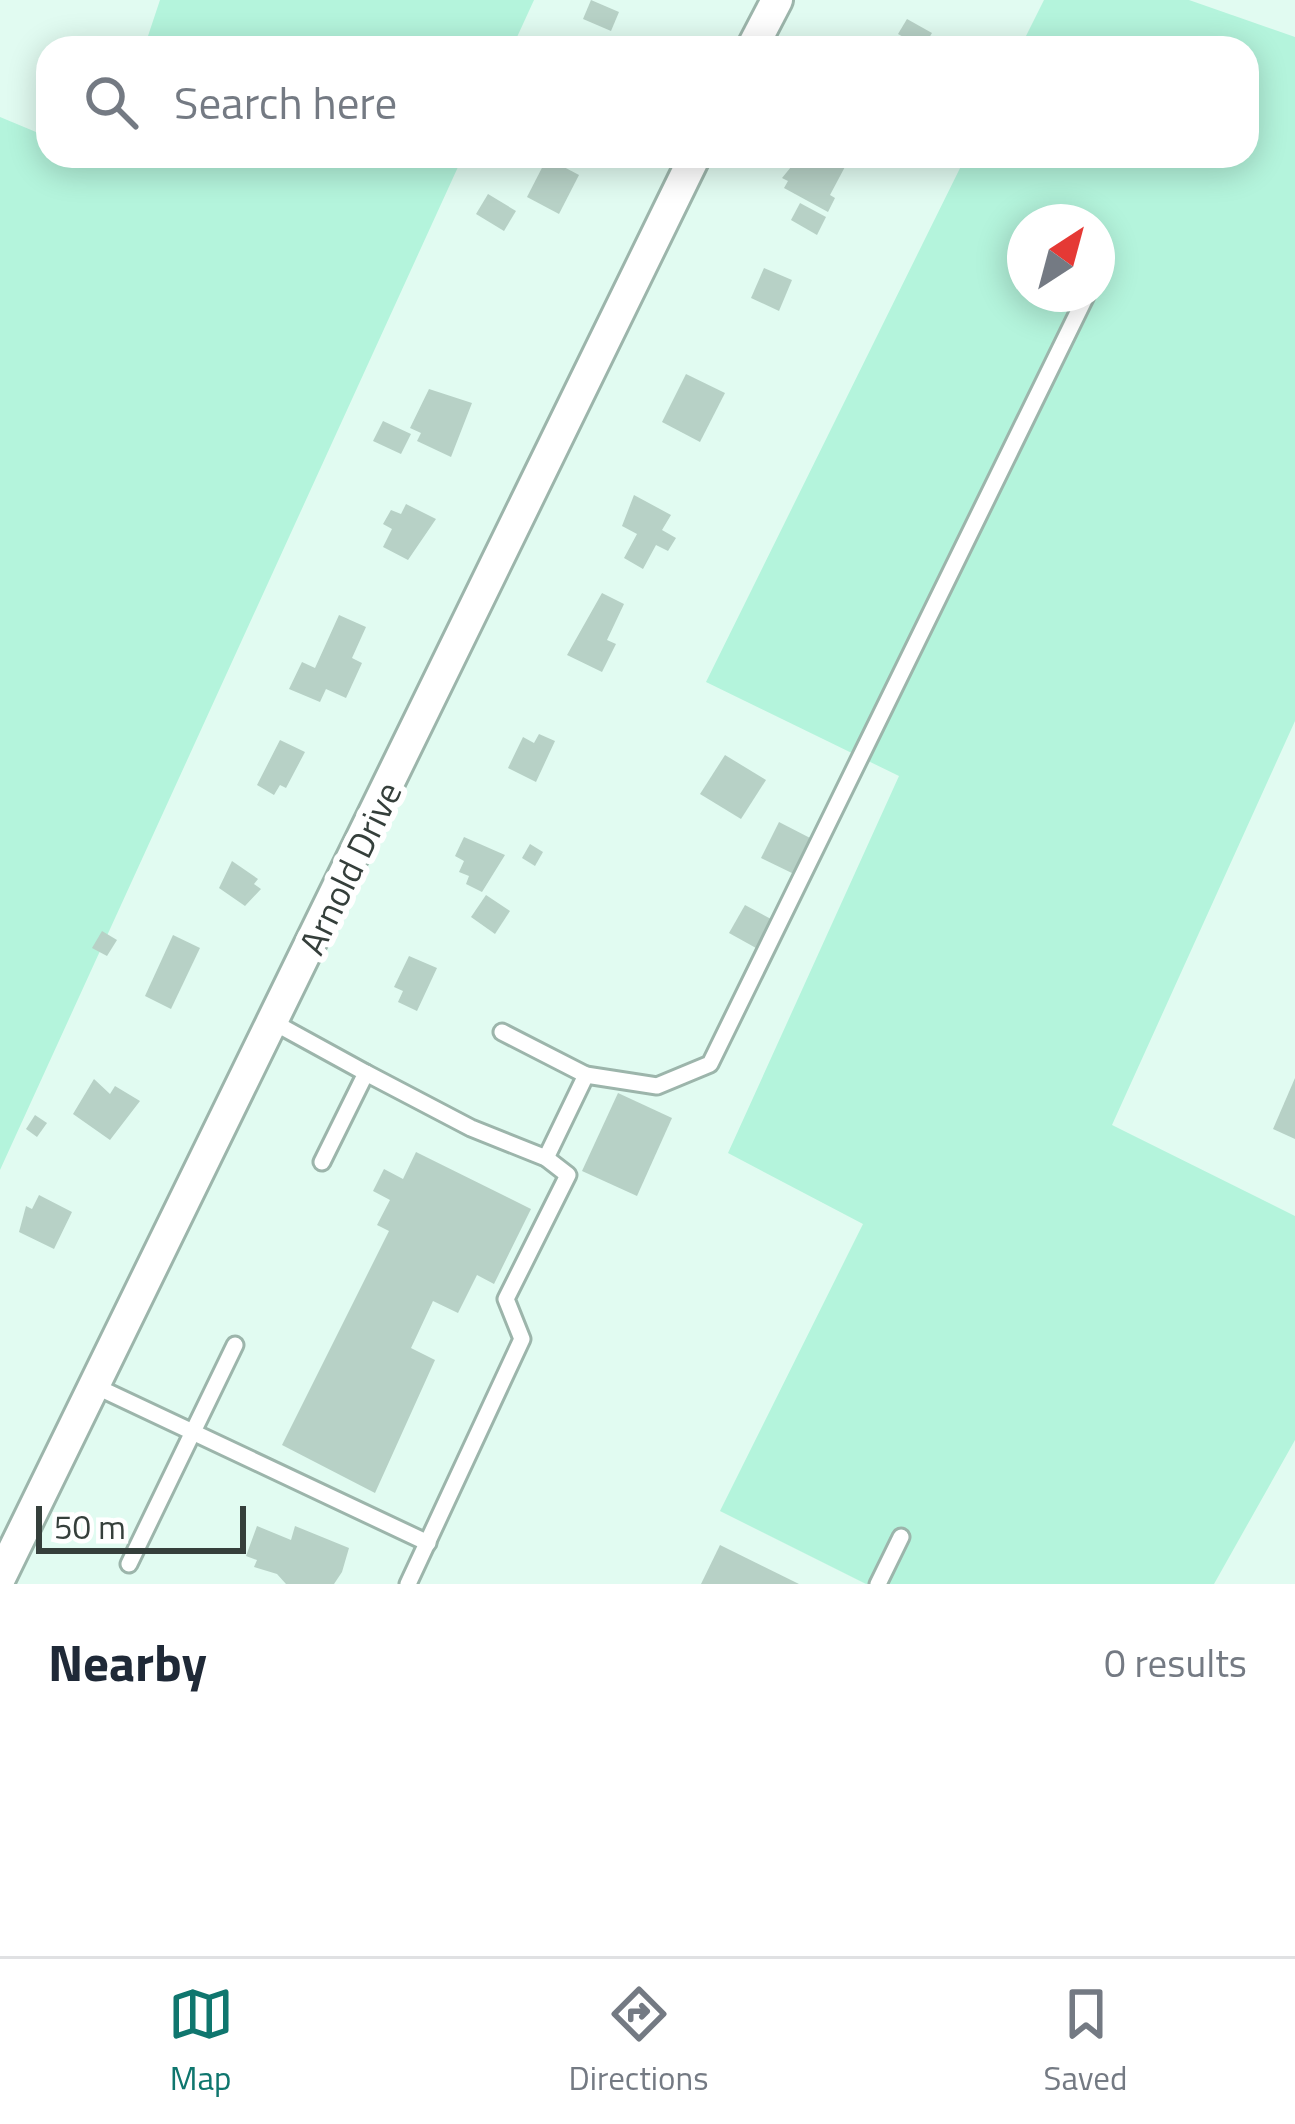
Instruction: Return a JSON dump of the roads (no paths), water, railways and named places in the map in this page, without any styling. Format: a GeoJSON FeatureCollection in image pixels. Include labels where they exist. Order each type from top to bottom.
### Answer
{"type":"FeatureCollection","features":[{"type":"Feature","properties":{"kind":"street"},"geometry":{"type":"LineString","coordinates":[[758,36],[777,0]]}},
{"type":"Feature","properties":{"kind":"street","name":"Arnold Drive"},"geometry":{"type":"LineString","coordinates":[[0,1578],[689,168]]}},
{"type":"Feature","properties":{"kind":"lane"},"geometry":{"type":"LineString","coordinates":[[502,1032],[586,1075],[657,1086],[710,1064],[1078,312]]}},
{"type":"Feature","properties":{"kind":"lane"},"geometry":{"type":"LineString","coordinates":[[273,1022],[471,1128],[546,1158],[568,1175],[506,1299],[522,1340],[408,1584]]}},
{"type":"Feature","properties":{"kind":"lane"},"geometry":{"type":"LineString","coordinates":[[322,1162],[367,1072]]}},
{"type":"Feature","properties":{"kind":"lane"},"geometry":{"type":"LineString","coordinates":[[546,1158],[586,1075]]}},
{"type":"Feature","properties":{"kind":"lane"},"geometry":{"type":"LineString","coordinates":[[129,1564],[235,1345]]}},
{"type":"Feature","properties":{"kind":"lane"},"geometry":{"type":"LineString","coordinates":[[95,1386],[428,1543]]}},
{"type":"Feature","properties":{"kind":"lane"},"geometry":{"type":"LineString","coordinates":[[878,1584],[902,1538]]}}]}
